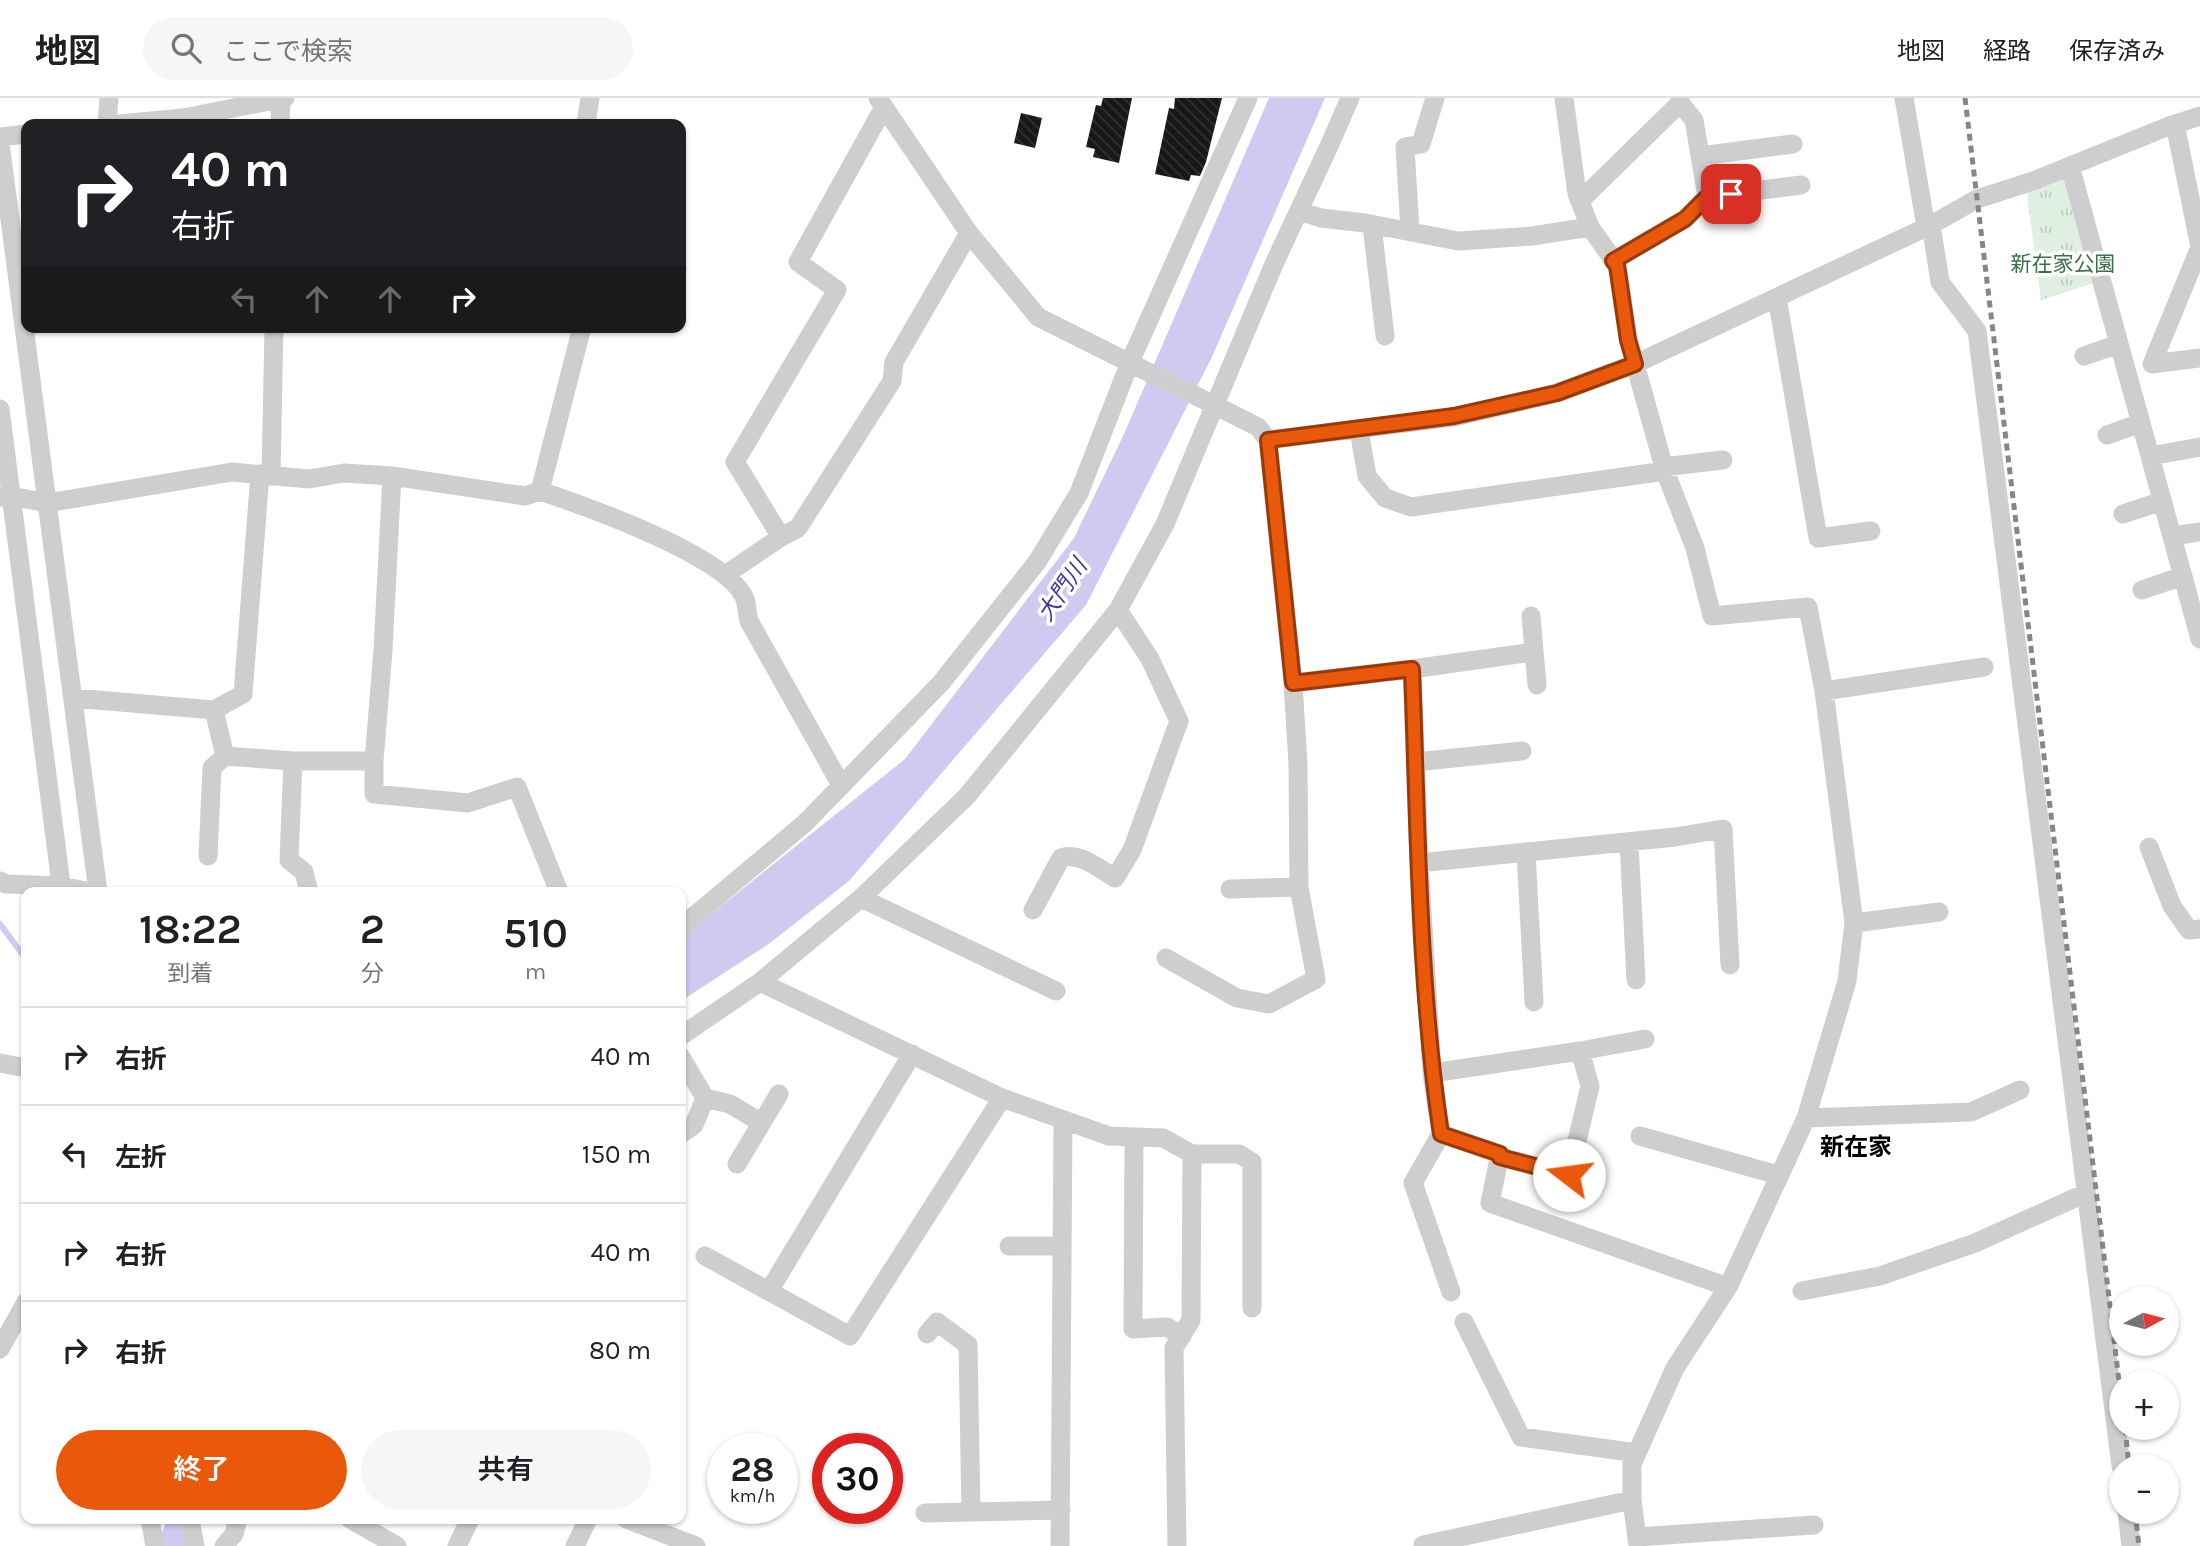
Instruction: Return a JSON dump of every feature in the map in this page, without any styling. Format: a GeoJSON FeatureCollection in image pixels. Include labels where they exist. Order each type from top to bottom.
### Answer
{"type":"FeatureCollection","features":[{"type":"Feature","properties":{"kind":"street"},"geometry":{"type":"LineString","coordinates":[[107,119],[109,98]]}},
{"type":"Feature","properties":{"kind":"street"},"geometry":{"type":"LineString","coordinates":[[587,119],[590,98]]}},
{"type":"Feature","properties":{"kind":"street"},"geometry":{"type":"LineString","coordinates":[[686,923],[805,822],[941,683],[1037,562],[1079,493],[1248,98]]}},
{"type":"Feature","properties":{"kind":"street"},"geometry":{"type":"LineString","coordinates":[[686,1033],[760,982],[861,898],[967,796],[1118,610],[1165,524],[1211,403],[1350,98]]}},
{"type":"Feature","properties":{"kind":"street"},"geometry":{"type":"LineString","coordinates":[[1410,232],[1405,147],[1421,144],[1435,98]]}},
{"type":"Feature","properties":{"kind":"street"},"geometry":{"type":"LineString","coordinates":[[1564,98],[1580,201],[1590,227],[1617,265],[1628,340],[1664,469],[1695,548],[1712,616],[1808,607],[1825,691],[1854,923],[1847,981],[1806,1118],[1728,1287],[1675,1368],[1632,1464],[1632,1500],[1638,1541],[1814,1525]]}},
{"type":"Feature","properties":{"kind":"street"},"geometry":{"type":"LineString","coordinates":[[1903,98],[1940,282],[1977,331],[2119,1454]]}},
{"type":"Feature","properties":{"kind":"street"},"geometry":{"type":"LineString","coordinates":[[192,119],[283,99],[281,119]]}},
{"type":"Feature","properties":{"kind":"street"},"geometry":{"type":"LineString","coordinates":[[1580,201],[1680,101],[1694,120],[1707,197]]}},
{"type":"Feature","properties":{"kind":"street"},"geometry":{"type":"LineString","coordinates":[[780,537],[735,462],[837,290],[799,261],[881,102],[969,233],[1038,317],[1258,427],[1268,440],[1293,683],[1298,764],[1299,887],[1316,979],[1269,1003],[1237,999],[1166,958]]}},
{"type":"Feature","properties":{"kind":"street"},"geometry":{"type":"LineString","coordinates":[[1268,440],[1454,416],[1557,393],[1635,364],[1929,226],[1978,199],[2200,116]]}},
{"type":"Feature","properties":{"kind":"street"},"geometry":{"type":"LineString","coordinates":[[2175,124],[2200,247],[2196,264],[2152,364],[2200,358]]}},
{"type":"Feature","properties":{"kind":"street"},"geometry":{"type":"LineString","coordinates":[[0,136],[21,134]]}},
{"type":"Feature","properties":{"kind":"street"},"geometry":{"type":"LineString","coordinates":[[0,144],[21,304]]}},
{"type":"Feature","properties":{"kind":"street"},"geometry":{"type":"LineString","coordinates":[[1700,156],[1793,144]]}},
{"type":"Feature","properties":{"kind":"street"},"geometry":{"type":"LineString","coordinates":[[2070,166],[2199,635]]}},
{"type":"Feature","properties":{"kind":"street"},"geometry":{"type":"LineString","coordinates":[[1613,261],[1685,219],[1707,197],[1801,185]]}},
{"type":"Feature","properties":{"kind":"street"},"geometry":{"type":"LineString","coordinates":[[1299,211],[1321,218],[1458,241],[1532,236],[1590,227]]}},
{"type":"Feature","properties":{"kind":"street"},"geometry":{"type":"LineString","coordinates":[[1372,225],[1385,336]]}},
{"type":"Feature","properties":{"kind":"street"},"geometry":{"type":"LineString","coordinates":[[725,575],[780,537],[798,528],[892,381],[894,362],[969,233]]}},
{"type":"Feature","properties":{"kind":"street"},"geometry":{"type":"LineString","coordinates":[[1777,297],[1818,538],[1871,531]]}},
{"type":"Feature","properties":{"kind":"street"},"geometry":{"type":"LineString","coordinates":[[25,333],[97,887]]}},
{"type":"Feature","properties":{"kind":"street"},"geometry":{"type":"LineString","coordinates":[[73,698],[214,710],[243,694],[265,475],[274,333]]}},
{"type":"Feature","properties":{"kind":"street"},"geometry":{"type":"LineString","coordinates":[[540,491],[580,333]]}},
{"type":"Feature","properties":{"kind":"street"},"geometry":{"type":"LineString","coordinates":[[2084,356],[2119,344]]}},
{"type":"Feature","properties":{"kind":"street"},"geometry":{"type":"LineString","coordinates":[[0,409],[5,496],[62,887]]}},
{"type":"Feature","properties":{"kind":"street"},"geometry":{"type":"LineString","coordinates":[[2107,435],[2141,423]]}},
{"type":"Feature","properties":{"kind":"street"},"geometry":{"type":"LineString","coordinates":[[1359,430],[1367,476],[1385,498],[1411,507],[1723,460]]}},
{"type":"Feature","properties":{"kind":"street"},"geometry":{"type":"LineString","coordinates":[[2150,456],[2200,447]]}},
{"type":"Feature","properties":{"kind":"street"},"geometry":{"type":"LineString","coordinates":[[5,496],[47,503],[232,472],[309,479],[344,473],[392,476],[525,496],[540,491],[604,512],[701,557],[725,575],[745,597],[749,621],[841,785]]}},
{"type":"Feature","properties":{"kind":"street"},"geometry":{"type":"LineString","coordinates":[[392,476],[374,794],[468,803],[517,787],[557,887]]}},
{"type":"Feature","properties":{"kind":"street"},"geometry":{"type":"LineString","coordinates":[[2123,514],[2162,501]]}},
{"type":"Feature","properties":{"kind":"street"},"geometry":{"type":"LineString","coordinates":[[2172,536],[2200,532]]}},
{"type":"Feature","properties":{"kind":"street"},"geometry":{"type":"LineString","coordinates":[[2142,590],[2183,576]]}},
{"type":"Feature","properties":{"kind":"street"},"geometry":{"type":"LineString","coordinates":[[1033,910],[1061,858],[1068,855],[1115,878],[1132,850],[1179,721],[1150,659],[1118,610]]}},
{"type":"Feature","properties":{"kind":"street"},"geometry":{"type":"LineString","coordinates":[[1531,616],[1537,685]]}},
{"type":"Feature","properties":{"kind":"street"},"geometry":{"type":"LineString","coordinates":[[1293,683],[1533,652]]}},
{"type":"Feature","properties":{"kind":"street"},"geometry":{"type":"LineString","coordinates":[[1825,691],[1984,667]]}},
{"type":"Feature","properties":{"kind":"street"},"geometry":{"type":"LineString","coordinates":[[1412,669],[1419,863],[1432,1073],[1441,1134],[1413,1183],[1451,1292]]}},
{"type":"Feature","properties":{"kind":"street"},"geometry":{"type":"LineString","coordinates":[[214,710],[225,756]]}},
{"type":"Feature","properties":{"kind":"street"},"geometry":{"type":"LineString","coordinates":[[1416,762],[1522,751]]}},
{"type":"Feature","properties":{"kind":"street"},"geometry":{"type":"LineString","coordinates":[[208,856],[212,768],[225,756],[293,761],[374,761]]}},
{"type":"Feature","properties":{"kind":"street"},"geometry":{"type":"LineString","coordinates":[[293,761],[289,860],[304,872],[308,887]]}},
{"type":"Feature","properties":{"kind":"street"},"geometry":{"type":"LineString","coordinates":[[1419,863],[1629,842],[1723,829],[1730,965]]}},
{"type":"Feature","properties":{"kind":"street"},"geometry":{"type":"LineString","coordinates":[[1629,842],[1636,980]]}},
{"type":"Feature","properties":{"kind":"street"},"geometry":{"type":"LineString","coordinates":[[2149,847],[2172,906],[2189,930],[2200,929]]}},
{"type":"Feature","properties":{"kind":"street"},"geometry":{"type":"LineString","coordinates":[[1526,852],[1534,1002]]}},
{"type":"Feature","properties":{"kind":"street"},"geometry":{"type":"LineString","coordinates":[[0,881],[40,887]]}},
{"type":"Feature","properties":{"kind":"street"},"geometry":{"type":"LineString","coordinates":[[1230,889],[1299,887]]}},
{"type":"Feature","properties":{"kind":"street"},"geometry":{"type":"LineString","coordinates":[[861,898],[1056,991]]}},
{"type":"Feature","properties":{"kind":"street"},"geometry":{"type":"LineString","coordinates":[[1854,923],[1939,912]]}},
{"type":"Feature","properties":{"kind":"street"},"geometry":{"type":"LineString","coordinates":[[760,982],[1002,1098],[1109,1136],[1163,1138],[1192,1154],[1239,1154],[1252,1162],[1252,1308]]}},
{"type":"Feature","properties":{"kind":"street"},"geometry":{"type":"LineString","coordinates":[[1432,1073],[1645,1039]]}},
{"type":"Feature","properties":{"kind":"street"},"geometry":{"type":"LineString","coordinates":[[1441,1134],[1500,1154],[1500,1157],[1569,1175],[1590,1086],[1580,1051]]}},
{"type":"Feature","properties":{"kind":"street"},"geometry":{"type":"LineString","coordinates":[[769,1291],[912,1054]]}},
{"type":"Feature","properties":{"kind":"street"},"geometry":{"type":"LineString","coordinates":[[0,1063],[21,1067]]}},
{"type":"Feature","properties":{"kind":"street"},"geometry":{"type":"LineString","coordinates":[[686,1066],[705,1098],[730,1104],[762,1123]]}},
{"type":"Feature","properties":{"kind":"street"},"geometry":{"type":"LineString","coordinates":[[1806,1118],[1971,1112],[2020,1090]]}},
{"type":"Feature","properties":{"kind":"street"},"geometry":{"type":"LineString","coordinates":[[737,1164],[779,1094]]}},
{"type":"Feature","properties":{"kind":"street"},"geometry":{"type":"LineString","coordinates":[[686,1131],[694,1125],[705,1098]]}},
{"type":"Feature","properties":{"kind":"street"},"geometry":{"type":"LineString","coordinates":[[705,1256],[850,1336],[1002,1098]]}},
{"type":"Feature","properties":{"kind":"street"},"geometry":{"type":"LineString","coordinates":[[1060,1546],[1063,1120]]}},
{"type":"Feature","properties":{"kind":"street"},"geometry":{"type":"LineString","coordinates":[[1640,1136],[1778,1175]]}},
{"type":"Feature","properties":{"kind":"street"},"geometry":{"type":"LineString","coordinates":[[1134,1137],[1133,1329],[1167,1327],[1182,1336]]}},
{"type":"Feature","properties":{"kind":"street"},"geometry":{"type":"LineString","coordinates":[[1177,1546],[1174,1348],[1191,1320],[1192,1154]]}},
{"type":"Feature","properties":{"kind":"street"},"geometry":{"type":"LineString","coordinates":[[1500,1157],[1490,1203],[1728,1287]]}},
{"type":"Feature","properties":{"kind":"street"},"geometry":{"type":"LineString","coordinates":[[1802,1291],[1880,1276],[1975,1242],[2086,1193]]}},
{"type":"Feature","properties":{"kind":"street"},"geometry":{"type":"LineString","coordinates":[[1009,1246],[1062,1246]]}},
{"type":"Feature","properties":{"kind":"street"},"geometry":{"type":"LineString","coordinates":[[0,1349],[21,1311]]}},
{"type":"Feature","properties":{"kind":"street"},"geometry":{"type":"LineString","coordinates":[[927,1334],[937,1322],[968,1345],[971,1512]]}},
{"type":"Feature","properties":{"kind":"street"},"geometry":{"type":"LineString","coordinates":[[1464,1322],[1521,1437],[1637,1453]]}},
{"type":"Feature","properties":{"kind":"street"},"geometry":{"type":"LineString","coordinates":[[1423,1545],[1632,1500]]}},
{"type":"Feature","properties":{"kind":"street"},"geometry":{"type":"LineString","coordinates":[[925,1513],[1061,1510]]}},
{"type":"Feature","properties":{"kind":"street"},"geometry":{"type":"LineString","coordinates":[[151,1524],[155,1546]]}},
{"type":"Feature","properties":{"kind":"street"},"geometry":{"type":"LineString","coordinates":[[191,1524],[195,1546]]}},
{"type":"Feature","properties":{"kind":"street"},"geometry":{"type":"LineString","coordinates":[[224,1546],[234,1534],[237,1524]]}},
{"type":"Feature","properties":{"kind":"street"},"geometry":{"type":"LineString","coordinates":[[359,1524],[397,1546]]}},
{"type":"Feature","properties":{"kind":"street"},"geometry":{"type":"LineString","coordinates":[[457,1546],[465,1524]]}},
{"type":"Feature","properties":{"kind":"street"},"geometry":{"type":"LineString","coordinates":[[575,1546],[586,1524]]}},
{"type":"Feature","properties":{"kind":"street"},"geometry":{"type":"LineString","coordinates":[[639,1524],[696,1546]]}},
{"type":"Feature","properties":{"kind":"street"},"geometry":{"type":"LineString","coordinates":[[2128,1524],[2131,1546]]}},
{"type":"Feature","properties":{"kind":"green space","name":"新在家公園"},"geometry":{"type":"Polygon","coordinates":[[[2064,176],[2097,282],[2041,300],[2027,194],[2064,176]]]}},
{"type":"Feature","properties":{"kind":"water","name":"大門川"},"geometry":{"type":"Polygon","coordinates":[[[1269,98],[1325,98],[1211,359],[1086,605],[849,881],[770,943],[686,998],[686,934],[905,759],[1074,538],[1124,434],[1269,98]]]}},
{"type":"Feature","properties":{"kind":"water"},"geometry":{"type":"Polygon","coordinates":[[[165,1524],[199,1524],[190,1546],[157,1546],[165,1524]]]}},
{"type":"Feature","properties":{"kind":"building"},"geometry":{"type":"Polygon","coordinates":[[[1103,98],[1132,98],[1119,163],[1093,157],[1095,149],[1086,147],[1096,105],[1101,106],[1103,98]]]}},
{"type":"Feature","properties":{"kind":"building"},"geometry":{"type":"Polygon","coordinates":[[[1175,98],[1222,98],[1206,162],[1200,176],[1191,175],[1189,181],[1155,174],[1169,108],[1174,109],[1175,98]]]}},
{"type":"Feature","properties":{"kind":"building"},"geometry":{"type":"Polygon","coordinates":[[[1021,113],[1042,118],[1035,148],[1014,143],[1021,113]]]}},
{"type":"Feature","properties":{"kind":"waterway"},"geometry":{"type":"LineString","coordinates":[[0,924],[21,952]]}},
{"type":"Feature","properties":{"kind":"railway"},"geometry":{"type":"LineString","coordinates":[[1965,98],[2118,1370]]}},
{"type":"Feature","properties":{"kind":"railway"},"geometry":{"type":"LineString","coordinates":[[2126,1440],[2128,1454]]}},
{"type":"Feature","properties":{"kind":"railway"},"geometry":{"type":"LineString","coordinates":[[2136,1524],[2139,1546]]}},
{"type":"Feature","properties":{"kind":"district","name":"新在家"},"geometry":{"type":"Point","coordinates":[1856,1147]}},
{"type":"Feature","properties":{"kind":"route"},"geometry":{"type":"LineString","coordinates":[[1569,1175],[1500,1157],[1500,1154],[1441,1134],[1432,1073],[1419,863],[1412,669],[1293,683],[1268,440],[1454,416],[1557,393],[1635,364],[1628,340],[1617,265],[1613,261],[1685,219],[1707,197],[1731,194]]}}]}
